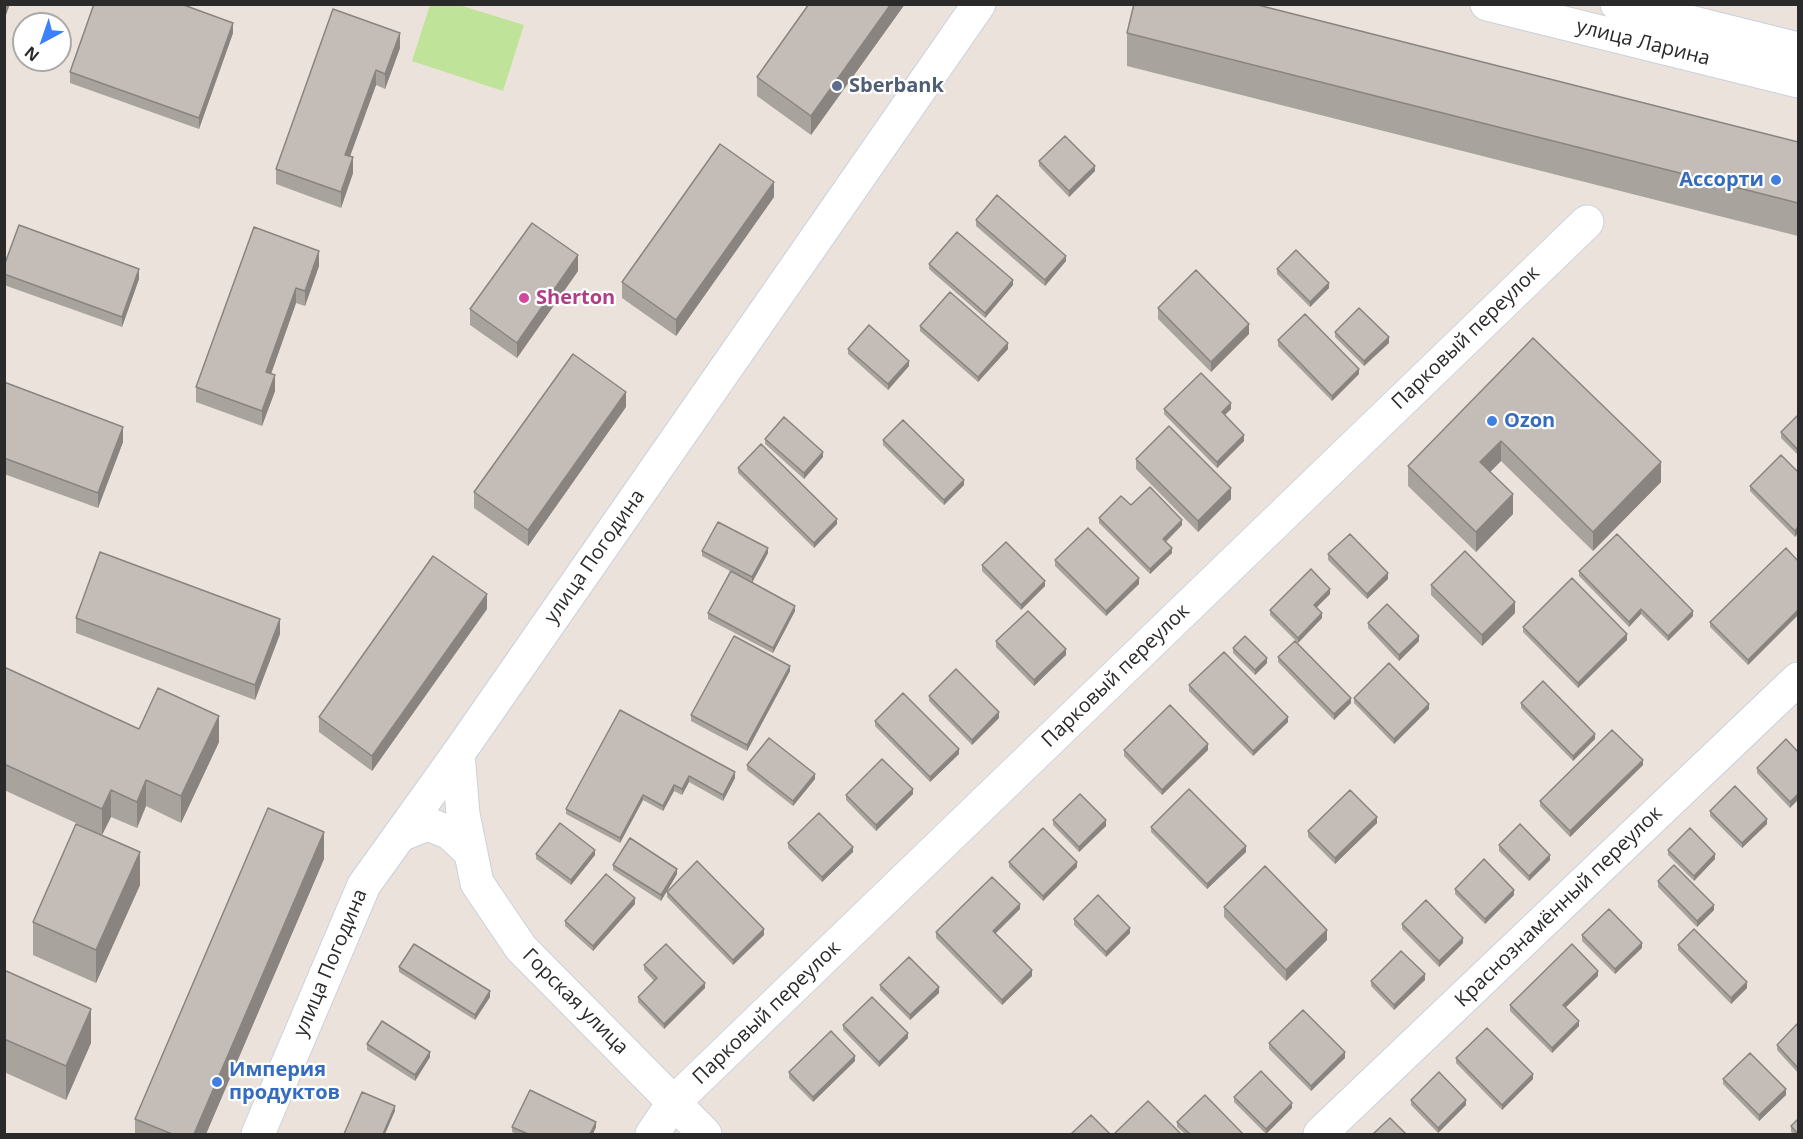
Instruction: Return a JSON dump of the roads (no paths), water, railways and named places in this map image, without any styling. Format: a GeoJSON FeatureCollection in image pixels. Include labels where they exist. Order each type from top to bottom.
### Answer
{"type":"FeatureCollection","features":[{"type":"Feature","properties":{"kind":"street","name":"улица Погодина"},"geometry":{"type":"LineString","coordinates":[[258,1134],[364,885],[458,754],[979,4]]}},
{"type":"Feature","properties":{"kind":"street","name":"улица Ларина"},"geometry":{"type":"LineString","coordinates":[[1487,4],[1798,81]]}},
{"type":"Feature","properties":{"kind":"street","name":"улица Ларина"},"geometry":{"type":"LineString","coordinates":[[1617,4],[1798,49]]}},
{"type":"Feature","properties":{"kind":"street","name":"Парковый переулок"},"geometry":{"type":"LineString","coordinates":[[652,1134],[674,1102],[1587,222]]}},
{"type":"Feature","properties":{"kind":"street","name":"Краснознамённый переулок"},"geometry":{"type":"LineString","coordinates":[[1320,1134],[1798,679]]}},
{"type":"Feature","properties":{"kind":"street","name":"Горская улица"},"geometry":{"type":"LineString","coordinates":[[458,754],[463,814],[477,884],[521,948],[705,1134]]}},
{"type":"Feature","properties":{"kind":"street"},"geometry":{"type":"LineString","coordinates":[[400,834],[428,824],[450,833],[471,853]]}},
{"type":"Feature","properties":{"kind":"place","name":"Sberbank"},"geometry":{"type":"Point","coordinates":[837,86]}},
{"type":"Feature","properties":{"kind":"place","name":"Ассорти"},"geometry":{"type":"Point","coordinates":[1776,180]}},
{"type":"Feature","properties":{"kind":"place","name":"Sherton"},"geometry":{"type":"Point","coordinates":[524,298]}},
{"type":"Feature","properties":{"kind":"place","name":"Ozon"},"geometry":{"type":"Point","coordinates":[1492,421]}},
{"type":"Feature","properties":{"kind":"place","name":"Империя продуктов"},"geometry":{"type":"Point","coordinates":[217,1082]}}]}
